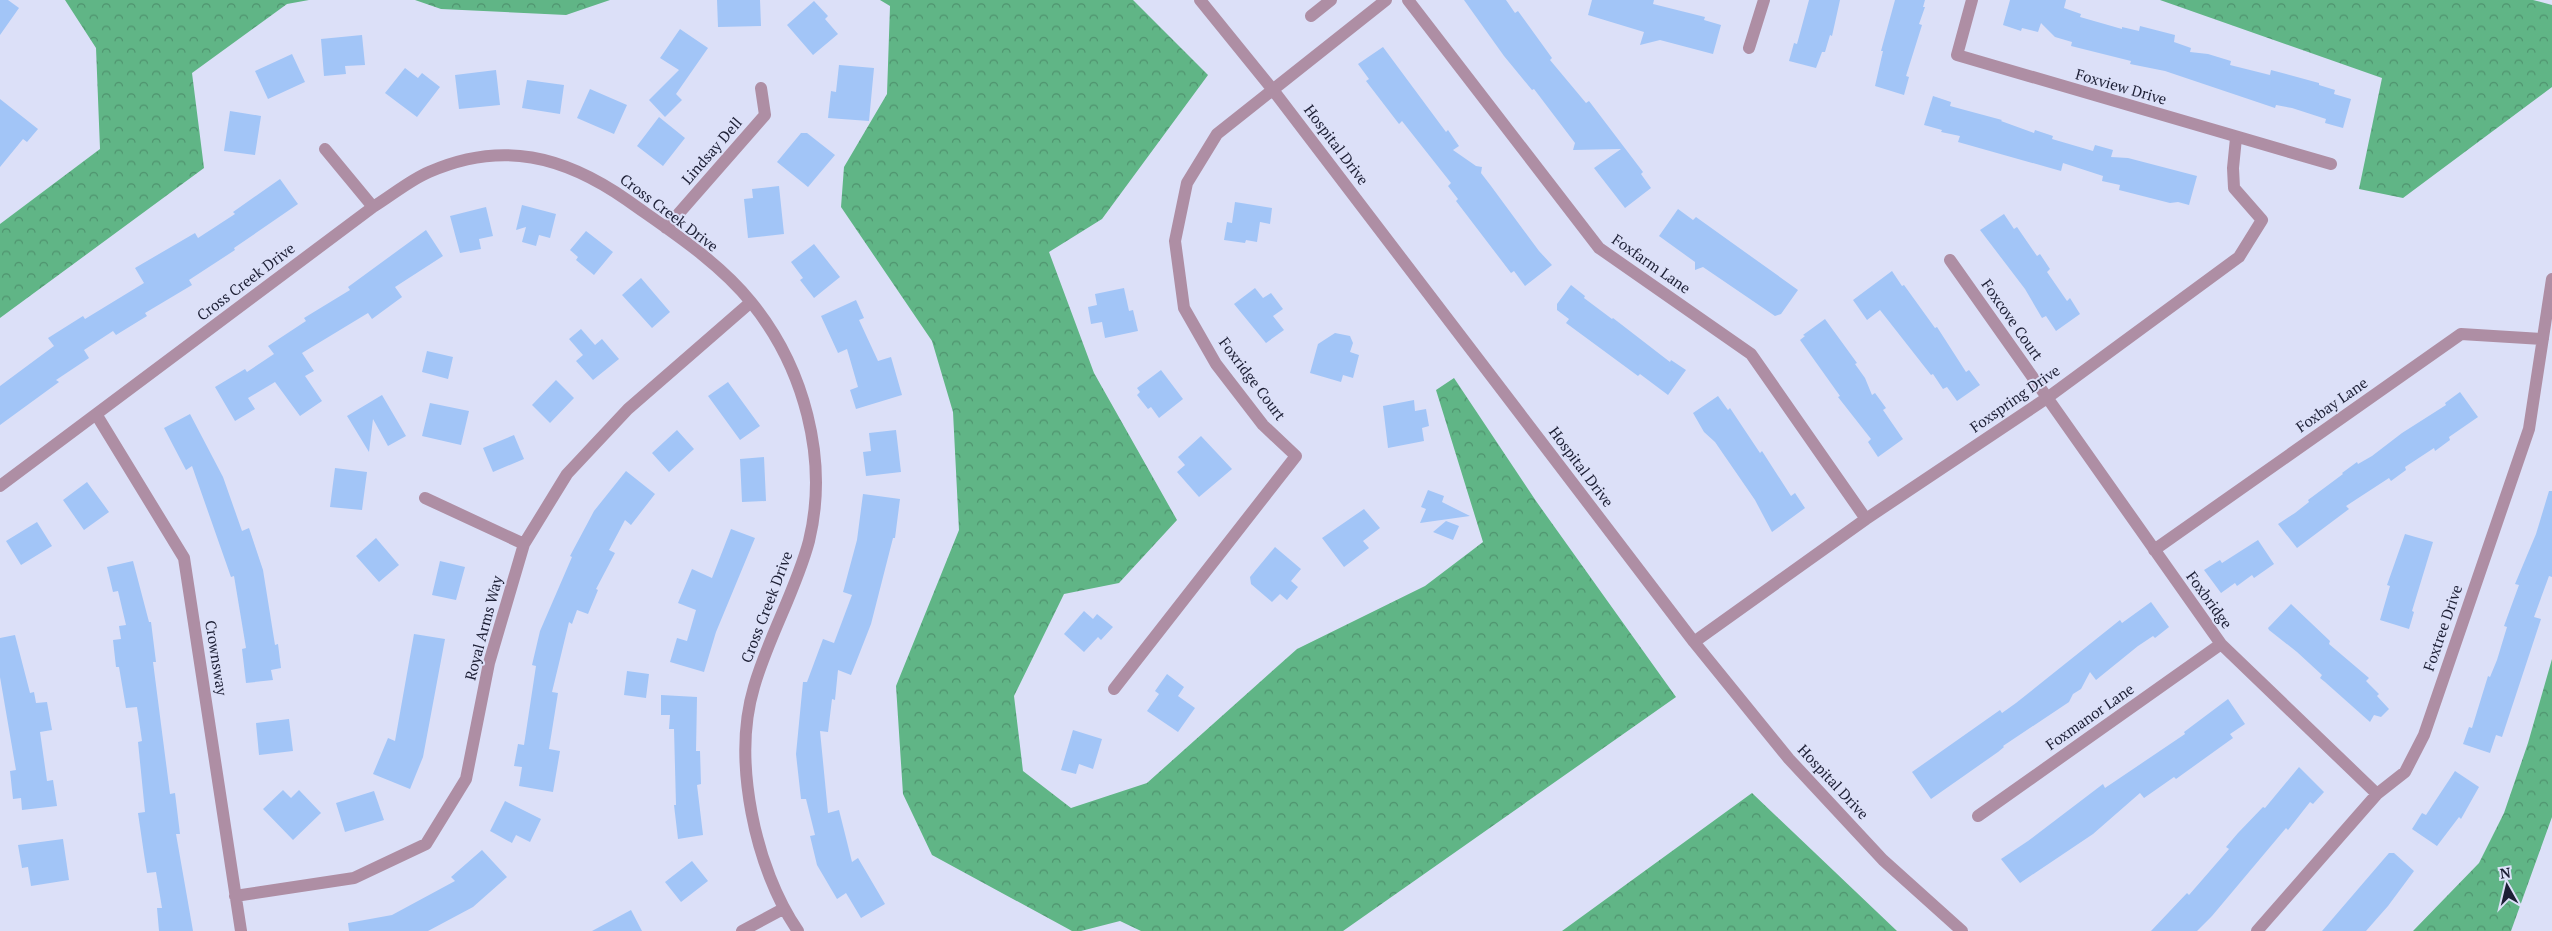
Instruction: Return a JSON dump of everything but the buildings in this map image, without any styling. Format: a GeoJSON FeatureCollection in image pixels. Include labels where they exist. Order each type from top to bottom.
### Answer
{"type":"FeatureCollection","features":[{"type":"Feature","properties":{"kind":"street","name":"Hospital Drive"},"geometry":{"type":"LineString","coordinates":[[1200,0],[1274,90],[1694,642],[1789,759],[1884,860],[1962,931]]}},
{"type":"Feature","properties":{"kind":"street"},"geometry":{"type":"LineString","coordinates":[[1311,16],[1332,0]]}},
{"type":"Feature","properties":{"kind":"street"},"geometry":{"type":"LineString","coordinates":[[1274,90],[1386,0]]}},
{"type":"Feature","properties":{"kind":"street","name":"Foxfarm Lane"},"geometry":{"type":"LineString","coordinates":[[1408,0],[1598,248],[1751,354],[1866,519]]}},
{"type":"Feature","properties":{"kind":"street"},"geometry":{"type":"LineString","coordinates":[[1749,48],[1764,0]]}},
{"type":"Feature","properties":{"kind":"street","name":"Foxview Drive"},"geometry":{"type":"LineString","coordinates":[[1972,0],[1957,55],[2236,138],[2331,164]]}},
{"type":"Feature","properties":{"kind":"street","name":"Lindsay Dell"},"geometry":{"type":"LineString","coordinates":[[666,228],[765,115],[761,88]]}},
{"type":"Feature","properties":{"kind":"street","name":"Foxridge Court"},"geometry":{"type":"LineString","coordinates":[[1114,689],[1296,456],[1263,425],[1216,364],[1184,308],[1175,241],[1187,183],[1217,134],[1274,90]]}},
{"type":"Feature","properties":{"kind":"street","name":"Foxspring Drive"},"geometry":{"type":"LineString","coordinates":[[1694,642],[1866,519],[2047,398],[2239,257],[2262,220],[2234,188],[2233,168],[2236,138]]}},
{"type":"Feature","properties":{"kind":"street"},"geometry":{"type":"LineString","coordinates":[[325,149],[373,207]]}},
{"type":"Feature","properties":{"kind":"street","name":"Cross Creek Drive"},"geometry":{"type":"LineString","coordinates":[[0,486],[373,207],[427,172],[462,160],[494,154],[525,156],[556,162],[598,179],[666,228],[724,274],[751,302],[776,341],[797,380],[806,407],[815,457],[814,503],[808,542],[753,689],[748,727],[746,770],[752,813],[767,874],[783,909],[798,931]]}},
{"type":"Feature","properties":{"kind":"street","name":"Foxcove Court"},"geometry":{"type":"LineString","coordinates":[[1950,260],[2047,398]]}},
{"type":"Feature","properties":{"kind":"street","name":"Foxtree Drive"},"geometry":{"type":"LineString","coordinates":[[2256,931],[2376,794],[2406,772],[2424,736],[2529,429],[2552,279]]}},
{"type":"Feature","properties":{"kind":"street","name":"Royal Arms Way"},"geometry":{"type":"LineString","coordinates":[[235,896],[354,878],[426,844],[466,779],[489,663],[524,544],[574,466],[628,409],[751,302]]}},
{"type":"Feature","properties":{"kind":"street","name":"Foxbay Lane"},"geometry":{"type":"LineString","coordinates":[[2154,550],[2461,334],[2543,339]]}},
{"type":"Feature","properties":{"kind":"street","name":"Foxbridge"},"geometry":{"type":"LineString","coordinates":[[2047,398],[2221,644],[2376,794]]}},
{"type":"Feature","properties":{"kind":"street","name":"Crownsway"},"geometry":{"type":"LineString","coordinates":[[96,414],[184,558],[240,931]]}},
{"type":"Feature","properties":{"kind":"street"},"geometry":{"type":"LineString","coordinates":[[425,498],[524,544]]}},
{"type":"Feature","properties":{"kind":"street","name":"Foxmanor Lane"},"geometry":{"type":"LineString","coordinates":[[1978,816],[2221,644]]}},
{"type":"Feature","properties":{"kind":"street"},"geometry":{"type":"LineString","coordinates":[[742,931],[783,909]]}},
{"type":"Feature","properties":{"kind":"green space"},"geometry":{"type":"Polygon","coordinates":[[[65,0],[309,0],[287,4],[192,73],[204,168],[0,318],[0,224],[100,149],[96,48],[65,0]]]}},
{"type":"Feature","properties":{"kind":"green space"},"geometry":{"type":"Polygon","coordinates":[[[415,0],[610,0],[566,15],[441,9],[415,0]]]}},
{"type":"Feature","properties":{"kind":"green space"},"geometry":{"type":"Polygon","coordinates":[[[880,0],[1133,0],[1208,75],[1102,219],[1049,252],[1094,373],[1177,520],[1119,583],[1064,594],[1014,696],[1023,771],[1071,808],[1147,783],[1297,649],[1425,586],[1483,542],[1436,390],[1454,378],[1536,501],[1676,697],[1343,931],[1141,931],[1120,921],[1081,931],[1072,931],[932,855],[903,794],[896,686],[959,530],[953,412],[932,341],[841,207],[844,167],[887,94],[890,6],[880,0]]]}},
{"type":"Feature","properties":{"kind":"green space"},"geometry":{"type":"Polygon","coordinates":[[[2160,0],[2533,0],[2552,5],[2552,87],[2403,198],[2359,189],[2382,78],[2160,0]]]}},
{"type":"Feature","properties":{"kind":"green space"},"geometry":{"type":"Polygon","coordinates":[[[2552,659],[2552,817],[2511,931],[2413,931],[2479,863],[2504,813],[2528,743],[2552,659]]]}},
{"type":"Feature","properties":{"kind":"green space"},"geometry":{"type":"Polygon","coordinates":[[[1752,793],[1897,931],[1562,931],[1752,793]]]}}]}
